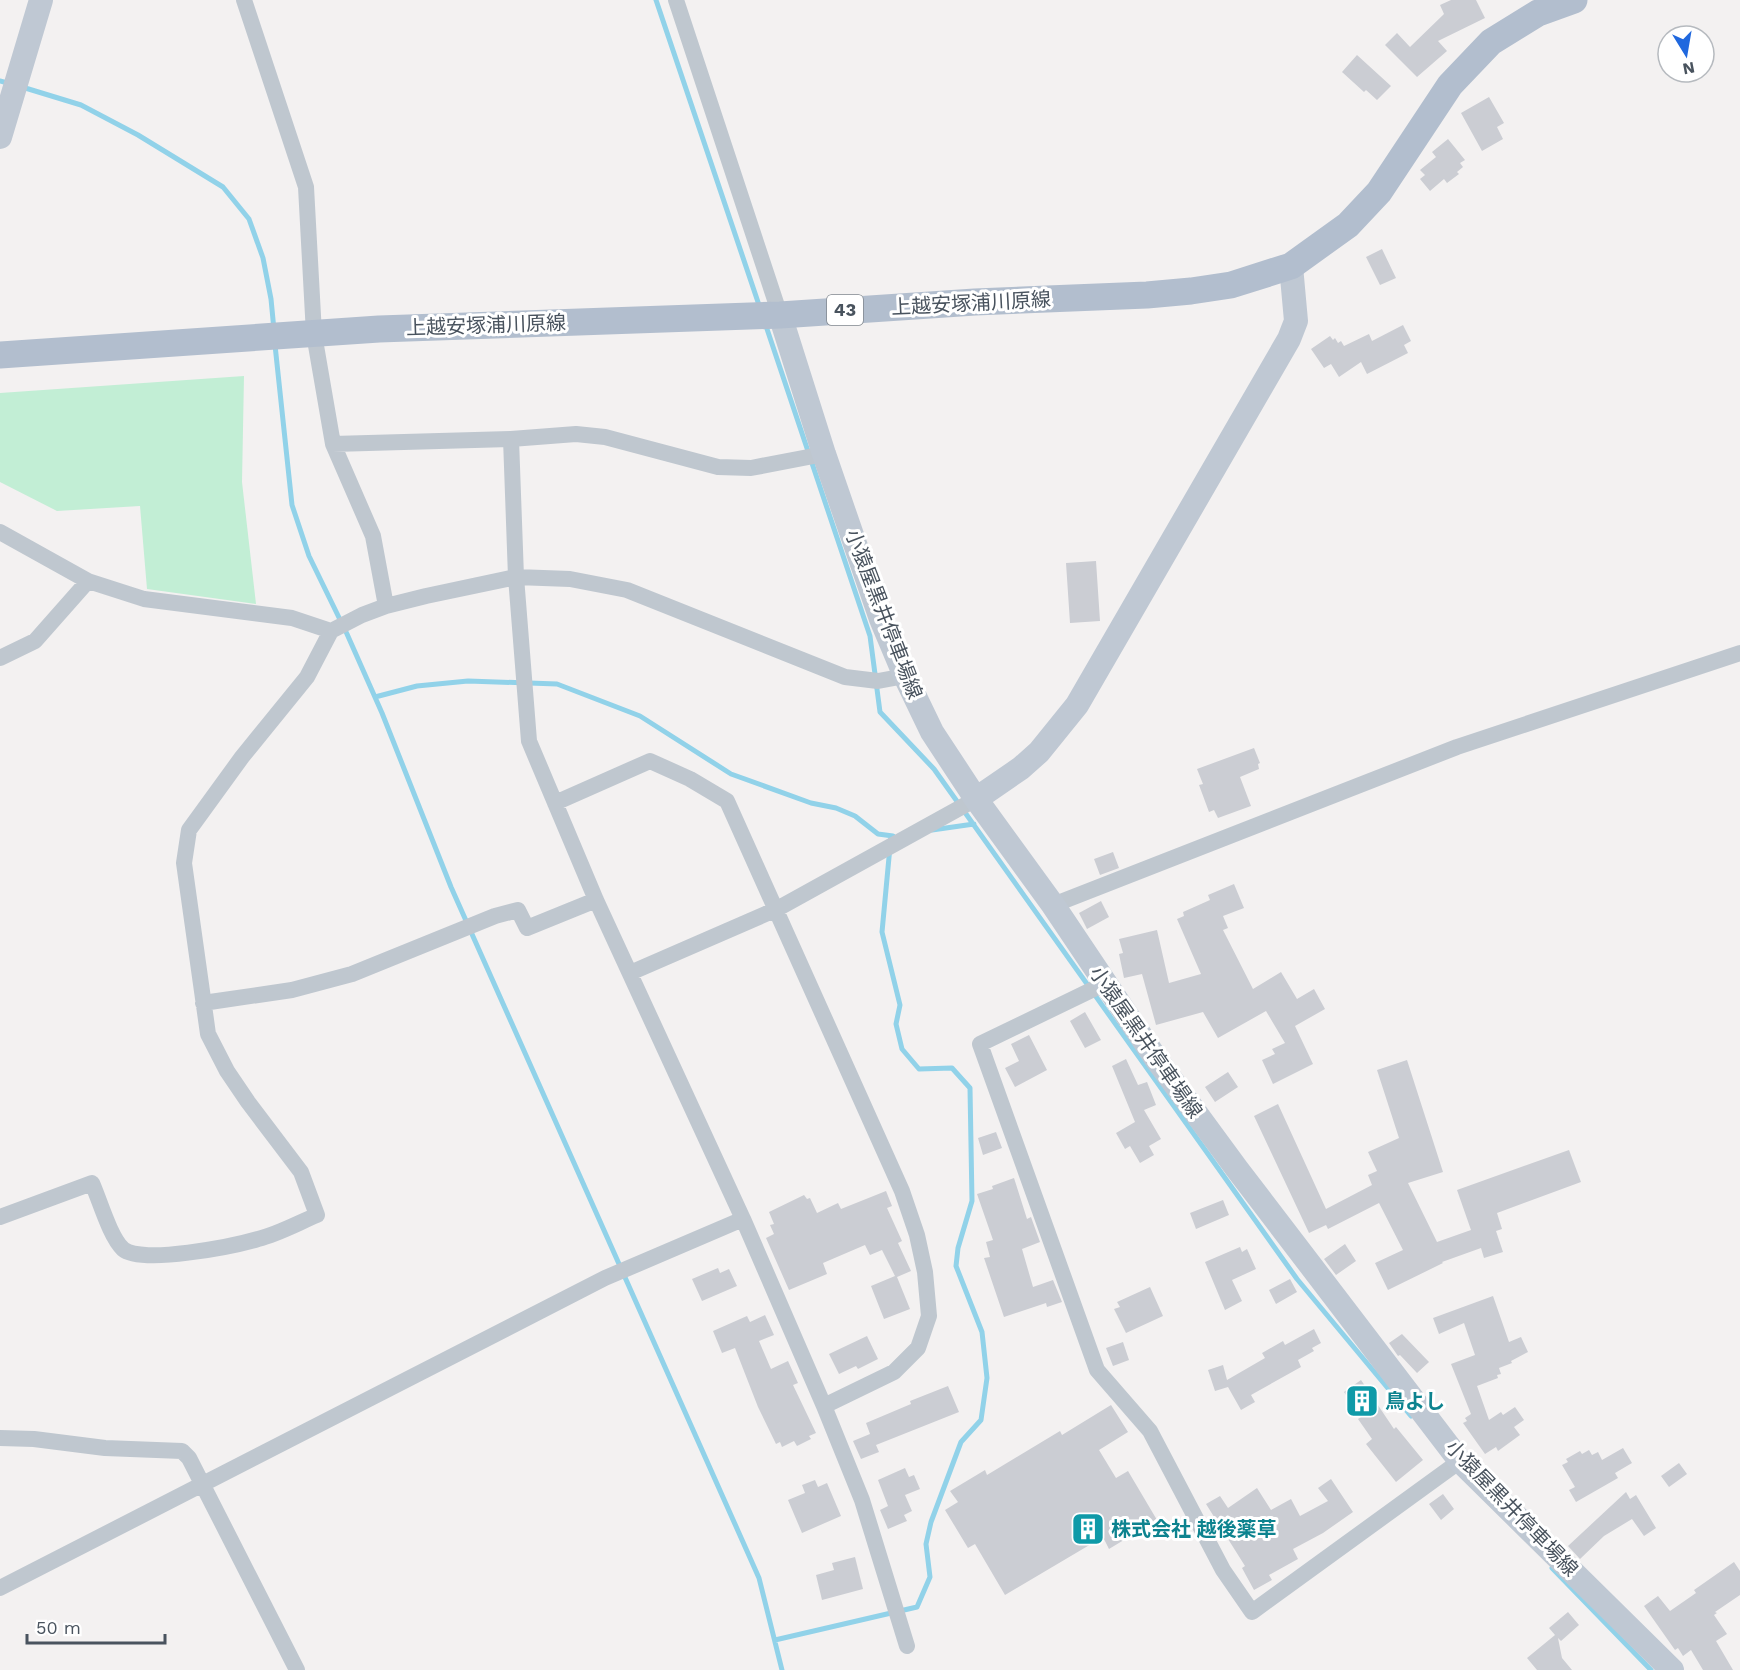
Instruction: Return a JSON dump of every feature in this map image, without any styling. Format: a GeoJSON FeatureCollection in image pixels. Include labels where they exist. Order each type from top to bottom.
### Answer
{"type":"FeatureCollection","features":[{"type":"Feature","properties":{"kind":"main road"},"geometry":{"type":"LineString","coordinates":[[1,133],[41,0]]}},
{"type":"Feature","properties":{"kind":"main road","name":"上越安塚浦川原線"},"geometry":{"type":"LineString","coordinates":[[0,355],[379,329],[780,315],[975,302],[1147,295],[1231,285],[1291,266],[1348,225],[1379,192],[1450,85],[1491,42],[1538,13],[1574,0]]}},
{"type":"Feature","properties":{"kind":"main road"},"geometry":{"type":"LineString","coordinates":[[976,800],[1021,768],[1039,752],[1077,705],[1289,339],[1296,321],[1291,266]]}},
{"type":"Feature","properties":{"kind":"main road","name":"小猿屋黒井停車場線"},"geometry":{"type":"LineString","coordinates":[[780,315],[824,454],[881,619],[932,732],[976,800],[1237,1169],[1461,1461],[1672,1670]]}},
{"type":"Feature","properties":{"kind":"street"},"geometry":{"type":"LineString","coordinates":[[244,0],[306,187],[314,334],[333,444],[373,536],[386,606]]}},
{"type":"Feature","properties":{"kind":"street"},"geometry":{"type":"LineString","coordinates":[[676,0],[780,315]]}},
{"type":"Feature","properties":{"kind":"street"},"geometry":{"type":"LineString","coordinates":[[333,444],[511,439],[576,434],[605,437],[718,467],[751,468],[824,454]]}},
{"type":"Feature","properties":{"kind":"street"},"geometry":{"type":"LineString","coordinates":[[511,439],[516,577],[529,741],[596,900],[743,1219],[824,1406],[862,1500],[907,1646]]}},
{"type":"Feature","properties":{"kind":"street"},"geometry":{"type":"LineString","coordinates":[[0,532],[88,581],[144,599],[292,618],[331,632]]}},
{"type":"Feature","properties":{"kind":"street"},"geometry":{"type":"LineString","coordinates":[[0,1217],[92,1183],[114,1237],[125,1250],[139,1255],[165,1256],[259,1239],[318,1215],[301,1172],[227,1071],[208,1034],[184,863],[189,830],[242,757],[307,677],[331,632],[362,615],[386,606],[516,577],[570,579],[627,590],[845,677],[878,681],[905,676]]}},
{"type":"Feature","properties":{"kind":"street"},"geometry":{"type":"LineString","coordinates":[[0,658],[35,640],[88,581]]}},
{"type":"Feature","properties":{"kind":"street"},"geometry":{"type":"LineString","coordinates":[[1053,906],[1457,747],[1740,653]]}},
{"type":"Feature","properties":{"kind":"street"},"geometry":{"type":"LineString","coordinates":[[555,803],[650,760],[690,779],[727,801],[777,909],[902,1191],[917,1235],[926,1272],[929,1316],[918,1348],[894,1372],[824,1406]]}},
{"type":"Feature","properties":{"kind":"street"},"geometry":{"type":"LineString","coordinates":[[630,973],[777,909],[976,800]]}},
{"type":"Feature","properties":{"kind":"street"},"geometry":{"type":"LineString","coordinates":[[203,1003],[292,990],[352,974],[495,916],[518,910],[527,928],[596,900]]}},
{"type":"Feature","properties":{"kind":"street"},"geometry":{"type":"LineString","coordinates":[[1104,984],[981,1044],[1097,1370],[1150,1431],[1223,1570],[1252,1612],[1461,1461]]}},
{"type":"Feature","properties":{"kind":"street"},"geometry":{"type":"LineString","coordinates":[[0,1588],[604,1278],[743,1219]]}},
{"type":"Feature","properties":{"kind":"street"},"geometry":{"type":"LineString","coordinates":[[0,1438],[34,1439],[105,1448],[182,1451],[189,1458],[297,1670]]}},
{"type":"Feature","properties":{"kind":"green space"},"geometry":{"type":"Polygon","coordinates":[[[244,376],[242,482],[256,604],[147,589],[140,506],[57,511],[0,482],[0,393],[244,376]]]}},
{"type":"Feature","properties":{"kind":"building"},"geometry":{"type":"Polygon","coordinates":[[[1451,0],[1476,0],[1485,18],[1438,41],[1447,51],[1417,77],[1385,45],[1397,33],[1410,47],[1444,14],[1440,5],[1451,0]]]}},
{"type":"Feature","properties":{"kind":"building"},"geometry":{"type":"Polygon","coordinates":[[[1357,55],[1391,86],[1377,100],[1366,90],[1364,92],[1342,72],[1357,55]]]}},
{"type":"Feature","properties":{"kind":"building"},"geometry":{"type":"Polygon","coordinates":[[[1489,97],[1504,123],[1497,127],[1503,139],[1482,151],[1461,113],[1489,97]]]}},
{"type":"Feature","properties":{"kind":"building"},"geometry":{"type":"Polygon","coordinates":[[[1448,139],[1465,160],[1460,163],[1463,167],[1457,172],[1459,174],[1447,183],[1444,179],[1430,191],[1420,179],[1425,175],[1420,170],[1436,157],[1432,152],[1448,139]]]}},
{"type":"Feature","properties":{"kind":"building"},"geometry":{"type":"Polygon","coordinates":[[[1382,249],[1396,278],[1380,285],[1366,257],[1382,249]]]}},
{"type":"Feature","properties":{"kind":"building"},"geometry":{"type":"Polygon","coordinates":[[[1403,325],[1411,341],[1404,345],[1408,353],[1367,374],[1361,362],[1339,377],[1331,364],[1324,368],[1311,349],[1330,336],[1338,343],[1341,341],[1344,346],[1369,334],[1372,341],[1403,325]]]}},
{"type":"Feature","properties":{"kind":"building"},"geometry":{"type":"Polygon","coordinates":[[[1096,561],[1100,621],[1070,623],[1066,563],[1096,561]]]}},
{"type":"Feature","properties":{"kind":"building"},"geometry":{"type":"Polygon","coordinates":[[[1254,748],[1260,763],[1258,764],[1259,769],[1240,777],[1251,806],[1218,818],[1214,810],[1209,812],[1199,785],[1203,784],[1197,769],[1254,748]]]}},
{"type":"Feature","properties":{"kind":"building"},"geometry":{"type":"Polygon","coordinates":[[[1113,852],[1119,868],[1100,875],[1094,859],[1113,852]]]}},
{"type":"Feature","properties":{"kind":"building"},"geometry":{"type":"Polygon","coordinates":[[[1234,884],[1244,908],[1223,916],[1228,928],[1223,930],[1253,989],[1281,972],[1297,999],[1314,989],[1325,1009],[1295,1026],[1313,1064],[1273,1084],[1262,1060],[1275,1054],[1272,1049],[1285,1043],[1266,1011],[1218,1038],[1203,1012],[1156,1025],[1142,974],[1124,978],[1119,954],[1123,953],[1119,939],[1157,930],[1169,983],[1201,974],[1177,919],[1184,916],[1183,912],[1210,900],[1208,895],[1234,884]]]}},
{"type":"Feature","properties":{"kind":"building"},"geometry":{"type":"Polygon","coordinates":[[[1101,901],[1109,917],[1087,929],[1079,913],[1101,901]]]}},
{"type":"Feature","properties":{"kind":"building"},"geometry":{"type":"Polygon","coordinates":[[[1085,1012],[1101,1040],[1085,1048],[1070,1021],[1085,1012]]]}},
{"type":"Feature","properties":{"kind":"building"},"geometry":{"type":"Polygon","coordinates":[[[1029,1035],[1047,1070],[1015,1087],[1005,1068],[1019,1061],[1011,1044],[1029,1035]]]}},
{"type":"Feature","properties":{"kind":"building"},"geometry":{"type":"Polygon","coordinates":[[[1126,1059],[1138,1085],[1147,1082],[1156,1105],[1144,1110],[1161,1139],[1149,1146],[1154,1155],[1140,1163],[1130,1146],[1125,1149],[1116,1133],[1135,1122],[1112,1066],[1126,1059]]]}},
{"type":"Feature","properties":{"kind":"building"},"geometry":{"type":"Polygon","coordinates":[[[1407,1060],[1443,1172],[1408,1183],[1437,1242],[1471,1230],[1457,1190],[1569,1150],[1581,1182],[1497,1213],[1502,1229],[1496,1231],[1503,1252],[1484,1258],[1481,1248],[1442,1262],[1388,1290],[1375,1263],[1403,1250],[1379,1203],[1328,1229],[1326,1225],[1309,1233],[1254,1116],[1278,1104],[1326,1209],[1372,1185],[1368,1175],[1377,1171],[1368,1152],[1399,1138],[1377,1070],[1407,1060]]]}},
{"type":"Feature","properties":{"kind":"building"},"geometry":{"type":"Polygon","coordinates":[[[1228,1072],[1238,1087],[1215,1102],[1205,1087],[1228,1072]]]}},
{"type":"Feature","properties":{"kind":"building"},"geometry":{"type":"Polygon","coordinates":[[[996,1132],[1002,1148],[983,1155],[978,1138],[996,1132]]]}},
{"type":"Feature","properties":{"kind":"building"},"geometry":{"type":"Polygon","coordinates":[[[1014,1178],[1027,1219],[1031,1217],[1040,1242],[1022,1249],[1033,1287],[1053,1280],[1062,1302],[1047,1307],[1046,1303],[1004,1317],[984,1258],[990,1257],[986,1242],[993,1240],[977,1194],[1014,1178]]]}},
{"type":"Feature","properties":{"kind":"building"},"geometry":{"type":"Polygon","coordinates":[[[886,1191],[892,1206],[887,1208],[902,1241],[898,1243],[911,1271],[897,1277],[910,1309],[884,1319],[871,1286],[895,1276],[882,1250],[870,1255],[865,1245],[823,1263],[827,1274],[789,1290],[766,1238],[774,1234],[770,1225],[774,1224],[769,1212],[804,1195],[807,1199],[810,1198],[817,1213],[838,1203],[841,1209],[886,1191]]]}},
{"type":"Feature","properties":{"kind":"building"},"geometry":{"type":"Polygon","coordinates":[[[1223,1200],[1229,1215],[1196,1229],[1190,1213],[1223,1200]]]}},
{"type":"Feature","properties":{"kind":"building"},"geometry":{"type":"Polygon","coordinates":[[[1345,1244],[1356,1261],[1336,1275],[1324,1259],[1345,1244]]]}},
{"type":"Feature","properties":{"kind":"building"},"geometry":{"type":"Polygon","coordinates":[[[1240,1247],[1242,1252],[1247,1249],[1256,1269],[1232,1280],[1242,1301],[1225,1310],[1205,1262],[1240,1247]]]}},
{"type":"Feature","properties":{"kind":"building"},"geometry":{"type":"Polygon","coordinates":[[[718,1268],[720,1273],[729,1269],[737,1286],[702,1301],[692,1279],[718,1268]]]}},
{"type":"Feature","properties":{"kind":"building"},"geometry":{"type":"Polygon","coordinates":[[[1290,1279],[1297,1292],[1276,1304],[1269,1290],[1290,1279]]]}},
{"type":"Feature","properties":{"kind":"building"},"geometry":{"type":"Polygon","coordinates":[[[1150,1287],[1163,1316],[1126,1333],[1114,1309],[1120,1307],[1117,1302],[1150,1287]]]}},
{"type":"Feature","properties":{"kind":"building"},"geometry":{"type":"Polygon","coordinates":[[[1493,1296],[1509,1342],[1521,1337],[1528,1352],[1511,1361],[1512,1363],[1499,1368],[1501,1374],[1497,1375],[1498,1378],[1477,1386],[1489,1420],[1515,1407],[1524,1420],[1514,1427],[1520,1435],[1498,1451],[1496,1447],[1485,1454],[1463,1423],[1467,1421],[1465,1418],[1471,1414],[1451,1364],[1475,1355],[1464,1323],[1439,1334],[1433,1318],[1493,1296]]]}},
{"type":"Feature","properties":{"kind":"building"},"geometry":{"type":"Polygon","coordinates":[[[765,1315],[774,1335],[759,1341],[771,1369],[788,1361],[798,1383],[793,1385],[816,1433],[809,1436],[811,1439],[797,1446],[794,1441],[782,1447],[780,1442],[776,1444],[758,1407],[735,1348],[722,1353],[713,1331],[747,1316],[750,1322],[765,1315]]]}},
{"type":"Feature","properties":{"kind":"building"},"geometry":{"type":"Polygon","coordinates":[[[1314,1329],[1321,1343],[1312,1348],[1314,1351],[1298,1360],[1301,1367],[1251,1395],[1255,1402],[1241,1410],[1228,1387],[1215,1391],[1208,1370],[1223,1365],[1227,1380],[1265,1358],[1262,1353],[1283,1341],[1285,1345],[1314,1329]]]}},
{"type":"Feature","properties":{"kind":"building"},"geometry":{"type":"Polygon","coordinates":[[[1402,1334],[1429,1362],[1417,1373],[1400,1355],[1398,1356],[1389,1343],[1402,1334]]]}},
{"type":"Feature","properties":{"kind":"building"},"geometry":{"type":"Polygon","coordinates":[[[867,1336],[878,1359],[858,1369],[856,1366],[839,1374],[829,1354],[867,1336]]]}},
{"type":"Feature","properties":{"kind":"building"},"geometry":{"type":"Polygon","coordinates":[[[1123,1342],[1129,1360],[1113,1366],[1106,1348],[1123,1342]]]}},
{"type":"Feature","properties":{"kind":"building"},"geometry":{"type":"Polygon","coordinates":[[[1361,1380],[1394,1429],[1396,1427],[1423,1460],[1396,1482],[1366,1444],[1372,1439],[1358,1419],[1361,1417],[1344,1392],[1361,1380]]]}},
{"type":"Feature","properties":{"kind":"building"},"geometry":{"type":"Polygon","coordinates":[[[948,1386],[959,1412],[876,1445],[879,1452],[861,1459],[853,1441],[870,1434],[866,1423],[911,1404],[910,1401],[948,1386]]]}},
{"type":"Feature","properties":{"kind":"building"},"geometry":{"type":"Polygon","coordinates":[[[1111,1405],[1128,1432],[1099,1450],[1116,1478],[1128,1471],[1157,1520],[1109,1549],[1103,1537],[1005,1595],[975,1544],[968,1548],[945,1510],[958,1502],[950,1491],[985,1470],[987,1475],[1060,1431],[1062,1435],[1111,1405]]]}},
{"type":"Feature","properties":{"kind":"building"},"geometry":{"type":"Polygon","coordinates":[[[1623,1448],[1632,1463],[1615,1473],[1618,1478],[1576,1502],[1569,1490],[1575,1487],[1562,1465],[1568,1462],[1566,1459],[1580,1451],[1582,1454],[1589,1450],[1592,1455],[1598,1452],[1602,1460],[1623,1448]]]}},
{"type":"Feature","properties":{"kind":"building"},"geometry":{"type":"Polygon","coordinates":[[[1679,1463],[1687,1474],[1669,1487],[1661,1476],[1679,1463]]]}},
{"type":"Feature","properties":{"kind":"building"},"geometry":{"type":"Polygon","coordinates":[[[905,1468],[909,1477],[914,1475],[920,1489],[905,1495],[912,1511],[904,1515],[907,1521],[888,1529],[880,1510],[888,1506],[878,1480],[905,1468]]]}},
{"type":"Feature","properties":{"kind":"building"},"geometry":{"type":"Polygon","coordinates":[[[1331,1479],[1353,1512],[1323,1533],[1293,1549],[1298,1559],[1269,1575],[1272,1580],[1254,1590],[1242,1568],[1245,1566],[1206,1504],[1220,1496],[1228,1508],[1257,1488],[1271,1510],[1291,1499],[1300,1516],[1328,1501],[1318,1488],[1331,1479]]]}},
{"type":"Feature","properties":{"kind":"building"},"geometry":{"type":"Polygon","coordinates":[[[815,1480],[818,1487],[827,1483],[841,1516],[802,1533],[788,1500],[805,1493],[802,1485],[815,1480]]]}},
{"type":"Feature","properties":{"kind":"building"},"geometry":{"type":"Polygon","coordinates":[[[1626,1492],[1630,1499],[1636,1495],[1656,1528],[1644,1536],[1632,1519],[1604,1536],[1580,1559],[1568,1546],[1626,1492]]]}},
{"type":"Feature","properties":{"kind":"building"},"geometry":{"type":"Polygon","coordinates":[[[1443,1494],[1454,1509],[1441,1520],[1429,1504],[1443,1494]]]}},
{"type":"Feature","properties":{"kind":"building"},"geometry":{"type":"Polygon","coordinates":[[[855,1557],[863,1589],[822,1600],[816,1575],[834,1570],[832,1563],[855,1557]]]}},
{"type":"Feature","properties":{"kind":"building"},"geometry":{"type":"Polygon","coordinates":[[[1734,1562],[1740,1571],[1740,1595],[1714,1615],[1727,1634],[1716,1641],[1733,1670],[1703,1670],[1691,1650],[1683,1656],[1678,1648],[1675,1650],[1644,1606],[1658,1596],[1670,1611],[1696,1593],[1694,1590],[1734,1562]]]}},
{"type":"Feature","properties":{"kind":"building"},"geometry":{"type":"Polygon","coordinates":[[[1568,1612],[1579,1625],[1561,1641],[1558,1638],[1562,1658],[1572,1670],[1537,1670],[1527,1658],[1555,1635],[1549,1628],[1568,1612]]]}},
{"type":"Feature","properties":{"kind":"waterway"},"geometry":{"type":"LineString","coordinates":[[656,0],[760,308]]}},
{"type":"Feature","properties":{"kind":"waterway"},"geometry":{"type":"LineString","coordinates":[[0,81],[11,84]]}},
{"type":"Feature","properties":{"kind":"waterway"},"geometry":{"type":"LineString","coordinates":[[22,87],[81,105],[138,135],[223,187],[249,219],[263,258],[274,330]]}},
{"type":"Feature","properties":{"kind":"waterway"},"geometry":{"type":"LineString","coordinates":[[765,323],[870,636],[880,712],[934,769],[1297,1279],[1411,1416]]}},
{"type":"Feature","properties":{"kind":"waterway"},"geometry":{"type":"LineString","coordinates":[[275,345],[292,505],[309,556],[382,713],[451,887],[759,1578],[782,1670]]}},
{"type":"Feature","properties":{"kind":"waterway"},"geometry":{"type":"LineString","coordinates":[[375,697],[417,686],[468,681],[557,684],[640,716],[731,774],[811,803],[836,808],[855,816],[878,834],[893,836]]}},
{"type":"Feature","properties":{"kind":"waterway"},"geometry":{"type":"LineString","coordinates":[[932,830],[974,824]]}},
{"type":"Feature","properties":{"kind":"waterway"},"geometry":{"type":"LineString","coordinates":[[775,1640],[917,1607],[930,1577],[926,1544],[931,1522],[961,1442],[981,1420],[987,1378],[982,1332],[956,1266],[958,1248],[972,1201],[970,1088],[952,1068],[919,1069],[902,1049],[896,1024],[900,1005],[882,932],[891,836]]}},
{"type":"Feature","properties":{"kind":"waterway"},"geometry":{"type":"LineString","coordinates":[[1552,1568],[1651,1670]]}},
{"type":"Feature","properties":{"kind":"place","name":"鳥よし"},"geometry":{"type":"Point","coordinates":[1362,1401]}},
{"type":"Feature","properties":{"kind":"place","name":"株式会社 越後薬草"},"geometry":{"type":"Point","coordinates":[1088,1529]}}]}
